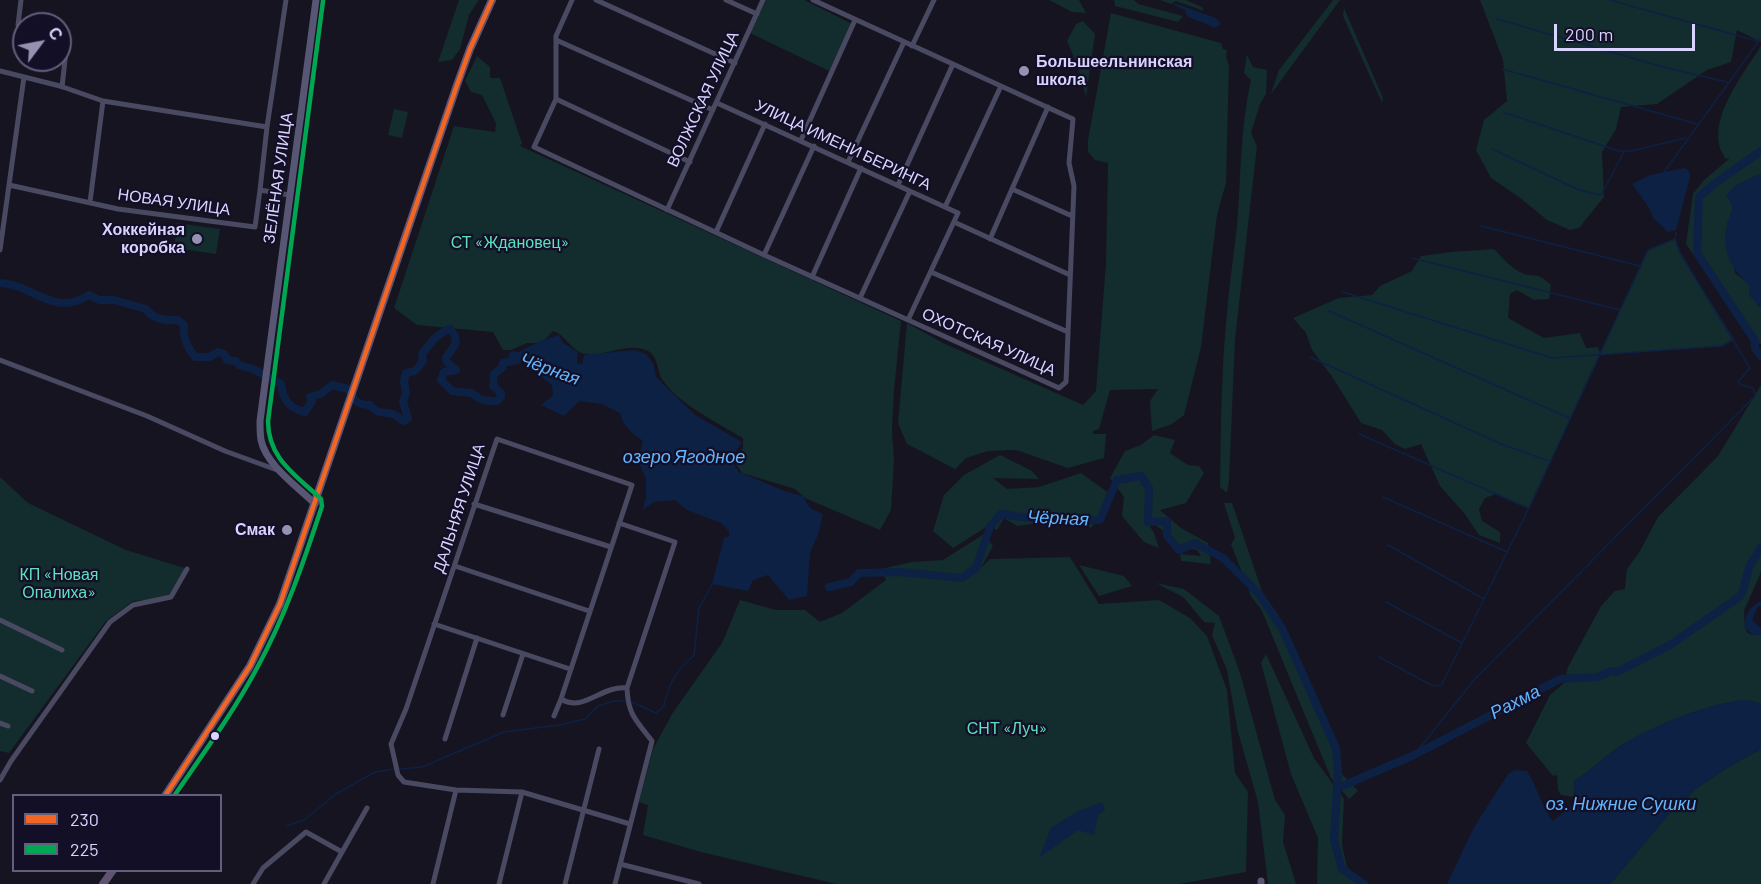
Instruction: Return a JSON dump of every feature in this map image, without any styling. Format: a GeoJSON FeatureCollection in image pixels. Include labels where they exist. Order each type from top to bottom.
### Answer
{"type":"FeatureCollection","features":[{"type":"Feature","properties":{"kind":"main road"},"geometry":{"type":"LineString","coordinates":[[166,794],[233,693],[261,646],[280,604],[457,85],[492,0]]}},
{"type":"Feature","properties":{"kind":"street"},"geometry":{"type":"LineString","coordinates":[[286,0],[267,127],[261,190],[289,195]]}},
{"type":"Feature","properties":{"kind":"street","name":"ЗЕЛЁНАЯ УЛИЦА"},"geometry":{"type":"LineString","coordinates":[[315,504],[279,471],[269,458],[261,441],[260,421],[316,0]]}},
{"type":"Feature","properties":{"kind":"street"},"geometry":{"type":"LineString","coordinates":[[572,0],[556,39],[556,99],[690,162]]}},
{"type":"Feature","properties":{"kind":"street"},"geometry":{"type":"LineString","coordinates":[[596,0],[735,63]]}},
{"type":"Feature","properties":{"kind":"street"},"geometry":{"type":"LineString","coordinates":[[726,0],[757,14]]}},
{"type":"Feature","properties":{"kind":"street","name":"ВОЛЖСКАЯ УЛИЦА"},"geometry":{"type":"LineString","coordinates":[[667,210],[763,0]]}},
{"type":"Feature","properties":{"kind":"street"},"geometry":{"type":"LineString","coordinates":[[813,0],[1073,119],[1069,163],[1074,186],[1068,332],[931,272]]}},
{"type":"Feature","properties":{"kind":"street"},"geometry":{"type":"LineString","coordinates":[[912,46],[934,0]]}},
{"type":"Feature","properties":{"kind":"street"},"geometry":{"type":"LineString","coordinates":[[801,140],[855,20]]}},
{"type":"Feature","properties":{"kind":"street"},"geometry":{"type":"LineString","coordinates":[[556,39],[713,110]]}},
{"type":"Feature","properties":{"kind":"street"},"geometry":{"type":"LineString","coordinates":[[849,162],[904,42]]}},
{"type":"Feature","properties":{"kind":"street"},"geometry":{"type":"LineString","coordinates":[[898,185],[953,64]]}},
{"type":"Feature","properties":{"kind":"street"},"geometry":{"type":"LineString","coordinates":[[0,71],[62,87],[102,101],[267,127]]}},
{"type":"Feature","properties":{"kind":"street"},"geometry":{"type":"LineString","coordinates":[[62,87],[64,72]]}},
{"type":"Feature","properties":{"kind":"street"},"geometry":{"type":"LineString","coordinates":[[0,250],[24,77]]}},
{"type":"Feature","properties":{"kind":"street"},"geometry":{"type":"LineString","coordinates":[[945,207],[1001,86]]}},
{"type":"Feature","properties":{"kind":"street","name":"ОХОТСКАЯ УЛИЦА"},"geometry":{"type":"LineString","coordinates":[[556,99],[534,147],[764,255],[1059,388],[1066,382],[1068,332]]}},
{"type":"Feature","properties":{"kind":"street"},"geometry":{"type":"LineString","coordinates":[[90,202],[102,101]]}},
{"type":"Feature","properties":{"kind":"street","name":"УЛИЦА ИМЕНИ БЕРИНГА"},"geometry":{"type":"LineString","coordinates":[[717,103],[958,213],[954,222]]}},
{"type":"Feature","properties":{"kind":"street"},"geometry":{"type":"LineString","coordinates":[[990,238],[1048,107]]}},
{"type":"Feature","properties":{"kind":"street"},"geometry":{"type":"LineString","coordinates":[[716,232],[765,124]]}},
{"type":"Feature","properties":{"kind":"street"},"geometry":{"type":"LineString","coordinates":[[764,255],[814,146]]}},
{"type":"Feature","properties":{"kind":"street"},"geometry":{"type":"LineString","coordinates":[[812,277],[861,168]]}},
{"type":"Feature","properties":{"kind":"street","name":"НОВАЯ УЛИЦА"},"geometry":{"type":"LineString","coordinates":[[9,185],[118,209],[255,227],[261,190]]}},
{"type":"Feature","properties":{"kind":"street"},"geometry":{"type":"LineString","coordinates":[[1012,189],[1072,216]]}},
{"type":"Feature","properties":{"kind":"street"},"geometry":{"type":"LineString","coordinates":[[860,298],[910,190]]}},
{"type":"Feature","properties":{"kind":"street"},"geometry":{"type":"LineString","coordinates":[[908,320],[954,222],[1070,275]]}},
{"type":"Feature","properties":{"kind":"street"},"geometry":{"type":"LineString","coordinates":[[0,360],[147,416],[225,451],[279,471]]}},
{"type":"Feature","properties":{"kind":"street","name":"ДАЛЬНЯЯ УЛИЦА"},"geometry":{"type":"LineString","coordinates":[[456,790],[404,782],[398,775],[391,744],[406,709],[497,439],[632,485],[554,716]]}},
{"type":"Feature","properties":{"kind":"street"},"geometry":{"type":"LineString","coordinates":[[474,504],[611,547]]}},
{"type":"Feature","properties":{"kind":"street"},"geometry":{"type":"LineString","coordinates":[[615,884],[652,741],[632,714],[627,702],[627,688],[675,542],[619,523]]}},
{"type":"Feature","properties":{"kind":"street"},"geometry":{"type":"LineString","coordinates":[[455,566],[589,611]]}},
{"type":"Feature","properties":{"kind":"street"},"geometry":{"type":"LineString","coordinates":[[0,780],[11,760],[110,622],[133,605],[171,597],[187,569]]}},
{"type":"Feature","properties":{"kind":"street"},"geometry":{"type":"LineString","coordinates":[[0,620],[62,650]]}},
{"type":"Feature","properties":{"kind":"street"},"geometry":{"type":"LineString","coordinates":[[434,624],[570,669]]}},
{"type":"Feature","properties":{"kind":"street"},"geometry":{"type":"LineString","coordinates":[[445,739],[477,638]]}},
{"type":"Feature","properties":{"kind":"street"},"geometry":{"type":"LineString","coordinates":[[503,715],[524,654]]}},
{"type":"Feature","properties":{"kind":"street"},"geometry":{"type":"LineString","coordinates":[[0,676],[32,691]]}},
{"type":"Feature","properties":{"kind":"street"},"geometry":{"type":"LineString","coordinates":[[561,699],[576,704],[609,688],[627,688]]}},
{"type":"Feature","properties":{"kind":"street"},"geometry":{"type":"LineString","coordinates":[[0,723],[8,726]]}},
{"type":"Feature","properties":{"kind":"street"},"geometry":{"type":"LineString","coordinates":[[565,884],[599,749]]}},
{"type":"Feature","properties":{"kind":"street"},"geometry":{"type":"LineString","coordinates":[[433,884],[456,790],[522,792],[630,824]]}},
{"type":"Feature","properties":{"kind":"street"},"geometry":{"type":"LineString","coordinates":[[499,884],[522,792]]}},
{"type":"Feature","properties":{"kind":"street"},"geometry":{"type":"LineString","coordinates":[[324,884],[367,808]]}},
{"type":"Feature","properties":{"kind":"street"},"geometry":{"type":"LineString","coordinates":[[253,884],[264,868],[306,832],[342,852]]}},
{"type":"Feature","properties":{"kind":"street"},"geometry":{"type":"LineString","coordinates":[[620,864],[699,884]]}},
{"type":"Feature","properties":{"kind":"green space"},"geometry":{"type":"Polygon","coordinates":[[[459,0],[479,0],[469,15],[460,49],[452,60],[438,62],[459,0]]]}},
{"type":"Feature","properties":{"kind":"green space"},"geometry":{"type":"Polygon","coordinates":[[[766,0],[804,0],[852,24],[829,71],[750,33],[766,0]]]}},
{"type":"Feature","properties":{"kind":"green space"},"geometry":{"type":"Polygon","coordinates":[[[1049,0],[1079,0],[1086,13],[1072,12],[1049,0]]]}},
{"type":"Feature","properties":{"kind":"green space"},"geometry":{"type":"Polygon","coordinates":[[[1114,0],[1134,0],[1138,4],[1183,16],[1178,22],[1115,6],[1114,0]]]}},
{"type":"Feature","properties":{"kind":"green space"},"geometry":{"type":"Polygon","coordinates":[[[1160,0],[1186,0],[1202,7],[1204,11],[1176,1],[1171,4],[1160,0]]]}},
{"type":"Feature","properties":{"kind":"green space"},"geometry":{"type":"Polygon","coordinates":[[[1333,0],[1340,0],[1271,94],[1279,70],[1333,0]]]}},
{"type":"Feature","properties":{"kind":"green space"},"geometry":{"type":"Polygon","coordinates":[[[1480,0],[1761,0],[1761,42],[1737,30],[1731,62],[1707,70],[1657,104],[1621,107],[1616,129],[1602,152],[1604,197],[1579,228],[1570,230],[1547,220],[1491,178],[1476,150],[1484,120],[1507,101],[1503,60],[1480,0]]]}},
{"type":"Feature","properties":{"kind":"green space"},"geometry":{"type":"Polygon","coordinates":[[[1344,8],[1383,98],[1382,103],[1343,16],[1344,8]]]}},
{"type":"Feature","properties":{"kind":"green space"},"geometry":{"type":"Polygon","coordinates":[[[1111,13],[1221,43],[1223,49],[1227,50],[1226,57],[1229,65],[1226,183],[1217,215],[1201,347],[1184,415],[1172,424],[1152,431],[1150,401],[1158,389],[1110,390],[1099,429],[1093,431],[1093,434],[1106,434],[1104,458],[1068,468],[1016,450],[988,451],[966,458],[955,469],[907,444],[898,423],[907,323],[943,343],[1083,405],[1096,391],[1106,263],[1108,163],[1095,160],[1088,152],[1088,140],[1111,13]]]}},
{"type":"Feature","properties":{"kind":"green space"},"geometry":{"type":"Polygon","coordinates":[[[1083,21],[1095,34],[1086,97],[1078,67],[1067,41],[1076,24],[1083,21]]]}},
{"type":"Feature","properties":{"kind":"green space"},"geometry":{"type":"Polygon","coordinates":[[[1761,46],[1761,174],[1736,185],[1727,224],[1735,273],[1750,285],[1758,306],[1761,308],[1761,344],[1755,341],[1686,244],[1693,194],[1704,180],[1730,158],[1726,159],[1720,146],[1718,132],[1721,116],[1735,86],[1761,46]]]}},
{"type":"Feature","properties":{"kind":"green space"},"geometry":{"type":"Polygon","coordinates":[[[1247,55],[1253,67],[1267,70],[1266,94],[1260,104],[1251,133],[1257,146],[1235,339],[1227,493],[1220,487],[1222,378],[1237,226],[1243,134],[1251,80],[1244,73],[1247,55]]]}},
{"type":"Feature","properties":{"kind":"green space","name":"СТ «Ждановец»"},"geometry":{"type":"Polygon","coordinates":[[[477,56],[490,67],[490,78],[500,78],[522,143],[520,146],[901,321],[894,390],[891,510],[880,530],[805,498],[795,489],[742,473],[736,464],[743,447],[743,438],[678,397],[662,379],[656,360],[648,351],[640,348],[625,348],[585,354],[576,350],[562,336],[553,331],[542,343],[527,343],[511,350],[503,350],[493,332],[417,325],[394,308],[454,126],[495,132],[496,123],[482,95],[471,92],[465,81],[477,56]]]}},
{"type":"Feature","properties":{"kind":"green space"},"geometry":{"type":"Polygon","coordinates":[[[394,109],[408,112],[402,138],[388,135],[394,109]]]}},
{"type":"Feature","properties":{"kind":"green space","name":"Хоккейная коробка"},"geometry":{"type":"Polygon","coordinates":[[[177,223],[220,229],[216,254],[174,248],[177,223]]]}},
{"type":"Feature","properties":{"kind":"green space"},"geometry":{"type":"Polygon","coordinates":[[[1675,239],[1680,253],[1734,339],[1721,346],[1600,355],[1529,508],[1496,494],[1485,498],[1479,509],[1482,521],[1500,532],[1500,543],[1479,535],[1464,513],[1440,486],[1421,444],[1405,449],[1395,444],[1382,430],[1361,423],[1333,378],[1312,350],[1306,333],[1293,318],[1339,298],[1372,295],[1380,286],[1412,271],[1421,256],[1494,249],[1516,270],[1538,276],[1551,285],[1549,299],[1534,300],[1517,290],[1510,294],[1508,318],[1544,338],[1580,333],[1586,348],[1598,347],[1600,353],[1648,250],[1675,239]]]}},
{"type":"Feature","properties":{"kind":"green space"},"geometry":{"type":"Polygon","coordinates":[[[1761,385],[1761,572],[1744,611],[1745,628],[1748,633],[1761,635],[1761,704],[1748,701],[1731,703],[1711,707],[1670,721],[1616,749],[1574,781],[1574,797],[1561,795],[1558,790],[1557,775],[1553,776],[1526,743],[1550,695],[1564,683],[1568,667],[1601,606],[1615,591],[1625,589],[1627,569],[1640,551],[1658,517],[1718,456],[1761,385]]]}},
{"type":"Feature","properties":{"kind":"green space"},"geometry":{"type":"Polygon","coordinates":[[[1154,435],[1175,440],[1170,453],[1188,465],[1199,466],[1204,473],[1186,503],[1160,510],[1181,528],[1208,543],[1211,564],[1181,561],[1180,554],[1201,556],[1197,550],[1170,545],[1162,530],[1144,517],[1154,533],[1159,548],[1144,542],[1122,516],[1124,497],[1110,478],[1125,451],[1141,445],[1154,435]]]}},
{"type":"Feature","properties":{"kind":"green space"},"geometry":{"type":"Polygon","coordinates":[[[1000,455],[1032,471],[1039,479],[993,478],[1007,489],[1039,487],[1081,473],[1113,496],[1091,528],[1076,518],[1017,526],[1004,518],[997,530],[988,526],[953,548],[933,531],[944,495],[964,475],[1000,455]]]}},
{"type":"Feature","properties":{"kind":"green space","name":"КП «Новая Опалиха»"},"geometry":{"type":"Polygon","coordinates":[[[0,477],[28,503],[126,550],[188,569],[172,598],[133,601],[106,621],[9,753],[0,751],[0,477]]]}},
{"type":"Feature","properties":{"kind":"green space"},"geometry":{"type":"Polygon","coordinates":[[[1224,503],[1232,503],[1263,594],[1278,614],[1296,655],[1341,773],[1358,791],[1349,799],[1331,778],[1262,611],[1251,596],[1231,544],[1235,538],[1224,503]]]}},
{"type":"Feature","properties":{"kind":"green space","name":"СНТ «Луч»"},"geometry":{"type":"Polygon","coordinates":[[[984,534],[993,546],[981,568],[990,559],[1070,557],[1099,604],[1159,600],[1190,618],[1207,636],[1227,690],[1235,773],[1248,792],[1246,872],[1179,884],[836,884],[701,852],[643,835],[648,805],[639,802],[653,749],[672,714],[722,643],[740,600],[776,610],[805,610],[820,622],[842,613],[886,580],[881,569],[912,562],[943,560],[984,534]]]}},
{"type":"Feature","properties":{"kind":"green space"},"geometry":{"type":"Polygon","coordinates":[[[1079,565],[1124,576],[1132,586],[1099,596],[1079,565]]]}},
{"type":"Feature","properties":{"kind":"green space"},"geometry":{"type":"Polygon","coordinates":[[[1156,583],[1184,589],[1219,616],[1240,673],[1275,800],[1285,815],[1283,842],[1296,884],[1268,884],[1258,802],[1238,732],[1227,670],[1212,635],[1215,623],[1204,622],[1183,597],[1156,583]]]}},
{"type":"Feature","properties":{"kind":"green space"},"geometry":{"type":"Polygon","coordinates":[[[1266,654],[1314,758],[1344,799],[1342,845],[1347,867],[1364,884],[1317,884],[1318,838],[1291,774],[1261,663],[1266,654]]]}},
{"type":"Feature","properties":{"kind":"green space"},"geometry":{"type":"Polygon","coordinates":[[[1761,749],[1761,884],[1610,884],[1670,813],[1697,788],[1761,749]]]}},
{"type":"Feature","properties":{"kind":"water"},"geometry":{"type":"Polygon","coordinates":[[[1174,3],[1216,18],[1221,24],[1214,28],[1190,18],[1185,10],[1174,3]]]}},
{"type":"Feature","properties":{"kind":"water"},"geometry":{"type":"Polygon","coordinates":[[[1685,168],[1689,171],[1690,177],[1676,230],[1668,232],[1653,218],[1632,184],[1650,175],[1685,168]]]}},
{"type":"Feature","properties":{"kind":"water"},"geometry":{"type":"Polygon","coordinates":[[[1761,174],[1761,308],[1749,295],[1749,285],[1737,272],[1729,258],[1726,251],[1725,234],[1732,208],[1726,195],[1736,185],[1761,174]]]}},
{"type":"Feature","properties":{"kind":"water","name":"озеро Ягодное"},"geometry":{"type":"Polygon","coordinates":[[[559,335],[563,343],[578,352],[577,364],[582,364],[584,355],[634,350],[646,354],[653,363],[656,377],[695,415],[742,442],[730,459],[739,472],[787,492],[803,496],[810,508],[823,514],[818,535],[810,553],[807,596],[789,600],[768,575],[753,580],[748,591],[712,584],[724,538],[729,536],[729,531],[721,523],[687,510],[675,500],[654,502],[642,510],[646,499],[646,479],[638,460],[643,441],[626,426],[620,413],[602,404],[579,401],[564,416],[541,405],[553,395],[552,385],[513,355],[540,341],[559,335]]]}},
{"type":"Feature","properties":{"kind":"water"},"geometry":{"type":"Polygon","coordinates":[[[1761,601],[1761,607],[1758,606],[1752,620],[1761,628],[1761,635],[1753,635],[1745,628],[1745,619],[1750,609],[1761,601]]]}},
{"type":"Feature","properties":{"kind":"water","name":"оз. Нижние Сушки"},"geometry":{"type":"Polygon","coordinates":[[[1742,700],[1761,704],[1761,749],[1697,788],[1670,813],[1610,884],[1447,884],[1474,827],[1508,774],[1515,770],[1527,771],[1553,821],[1575,803],[1574,781],[1622,745],[1680,717],[1712,706],[1742,700]]]}},
{"type":"Feature","properties":{"kind":"water"},"geometry":{"type":"Polygon","coordinates":[[[1102,802],[1105,810],[1098,815],[1094,835],[1078,830],[1039,858],[1051,828],[1078,811],[1102,802]]]}},
{"type":"Feature","properties":{"kind":"waterway"},"geometry":{"type":"LineString","coordinates":[[1610,0],[1757,41]]}},
{"type":"Feature","properties":{"kind":"waterway"},"geometry":{"type":"LineString","coordinates":[[1497,19],[1663,67],[1727,82]]}},
{"type":"Feature","properties":{"kind":"waterway"},"geometry":{"type":"LineString","coordinates":[[1662,175],[1761,38]]}},
{"type":"Feature","properties":{"kind":"waterway"},"geometry":{"type":"LineString","coordinates":[[1502,69],[1697,124]]}},
{"type":"Feature","properties":{"kind":"waterway"},"geometry":{"type":"LineString","coordinates":[[1503,112],[1619,151],[1631,151],[1686,138]]}},
{"type":"Feature","properties":{"kind":"waterway"},"geometry":{"type":"LineString","coordinates":[[1492,149],[1579,190],[1601,195],[1624,152]]}},
{"type":"Feature","properties":{"kind":"waterway","name":"Рахма"},"geometry":{"type":"LineString","coordinates":[[1761,151],[1699,197],[1697,253],[1755,341],[1755,348],[1761,356]]}},
{"type":"Feature","properties":{"kind":"waterway"},"geometry":{"type":"LineString","coordinates":[[1481,226],[1640,266]]}},
{"type":"Feature","properties":{"kind":"waterway"},"geometry":{"type":"LineString","coordinates":[[1414,755],[1474,680],[1755,396],[1753,388],[1738,382],[1750,368],[1680,253],[1675,239],[1676,232]]}},
{"type":"Feature","properties":{"kind":"waterway"},"geometry":{"type":"LineString","coordinates":[[1379,657],[1431,685],[1441,686],[1529,508],[1648,250],[1675,239]]}},
{"type":"Feature","properties":{"kind":"waterway"},"geometry":{"type":"LineString","coordinates":[[1412,258],[1620,310]]}},
{"type":"Feature","properties":{"kind":"waterway","name":"Чёрная"},"geometry":{"type":"LineString","coordinates":[[0,283],[12,285],[54,302],[76,301],[89,295],[99,300],[114,300],[146,309],[152,316],[160,319],[178,320],[184,325],[186,342],[195,357],[209,357],[218,352],[224,354],[227,360],[236,361],[239,365],[253,369],[281,384],[283,395],[288,402],[305,412],[312,401],[310,397],[321,394],[332,385],[348,389],[359,403],[370,405],[380,412],[395,415],[404,421],[408,418],[403,402],[406,393],[404,381],[406,373],[415,371],[423,361],[422,354],[431,343],[441,333],[450,329],[455,336],[456,343],[446,358],[456,370],[444,372],[441,380],[452,391],[472,393],[483,400],[497,401],[501,393],[493,386],[494,374],[502,368],[503,363],[517,360],[513,355],[524,358]]}},
{"type":"Feature","properties":{"kind":"waterway"},"geometry":{"type":"LineString","coordinates":[[1343,292],[1552,358],[1722,346],[1734,339]]}},
{"type":"Feature","properties":{"kind":"waterway"},"geometry":{"type":"LineString","coordinates":[[1329,311],[1569,418]]}},
{"type":"Feature","properties":{"kind":"waterway"},"geometry":{"type":"LineString","coordinates":[[1310,357],[1501,444],[1549,461]]}},
{"type":"Feature","properties":{"kind":"waterway"},"geometry":{"type":"LineString","coordinates":[[1359,434],[1528,508]]}},
{"type":"Feature","properties":{"kind":"waterway","name":"Чёрная"},"geometry":{"type":"LineString","coordinates":[[829,587],[851,582],[859,573],[900,572],[962,578],[976,568],[990,527],[1001,514],[1057,522],[1100,520],[1117,480],[1141,476],[1149,488],[1148,522],[1167,521],[1167,536],[1179,550],[1195,543],[1223,558],[1259,594],[1282,628],[1336,748],[1338,771],[1334,840],[1342,869],[1364,884]]}},
{"type":"Feature","properties":{"kind":"waterway"},"geometry":{"type":"LineString","coordinates":[[1383,497],[1507,552]]}},
{"type":"Feature","properties":{"kind":"waterway"},"geometry":{"type":"LineString","coordinates":[[1388,545],[1484,599]]}},
{"type":"Feature","properties":{"kind":"waterway","name":"Рахма"},"geometry":{"type":"LineString","coordinates":[[1338,788],[1414,755],[1560,679],[1598,677],[1611,671],[1617,672],[1670,645],[1739,597],[1743,591],[1749,567],[1761,547]]}},
{"type":"Feature","properties":{"kind":"waterway"},"geometry":{"type":"LineString","coordinates":[[632,702],[656,713],[664,706],[674,678],[694,656],[699,608],[713,583]]}},
{"type":"Feature","properties":{"kind":"waterway"},"geometry":{"type":"LineString","coordinates":[[1386,602],[1462,643]]}},
{"type":"Feature","properties":{"kind":"waterway"},"geometry":{"type":"LineString","coordinates":[[400,769],[422,767],[504,732],[559,725],[585,719],[598,706],[614,701],[627,701]]}},
{"type":"Feature","properties":{"kind":"waterway"},"geometry":{"type":"LineString","coordinates":[[287,826],[304,820],[336,794],[375,772],[395,769]]}},
{"type":"Feature","properties":{"kind":"transit line","name":"230"},"geometry":{"type":"LineString","coordinates":[[166,794],[250,666],[280,604],[457,85],[492,0]]}},
{"type":"Feature","properties":{"kind":"transit line","name":"225"},"geometry":{"type":"LineString","coordinates":[[175,794],[228,717],[267,649],[293,588],[322,506],[321,499],[293,474],[278,456],[269,434],[268,421],[323,1]]}},
{"type":"Feature","properties":{"kind":"place","name":"Большеельнинская школа"},"geometry":{"type":"Point","coordinates":[1024,71]}},
{"type":"Feature","properties":{"kind":"place","name":"Хоккейная коробка"},"geometry":{"type":"Point","coordinates":[197,239]}},
{"type":"Feature","properties":{"kind":"place","name":"Смак"},"geometry":{"type":"Point","coordinates":[287,530]}}]}
